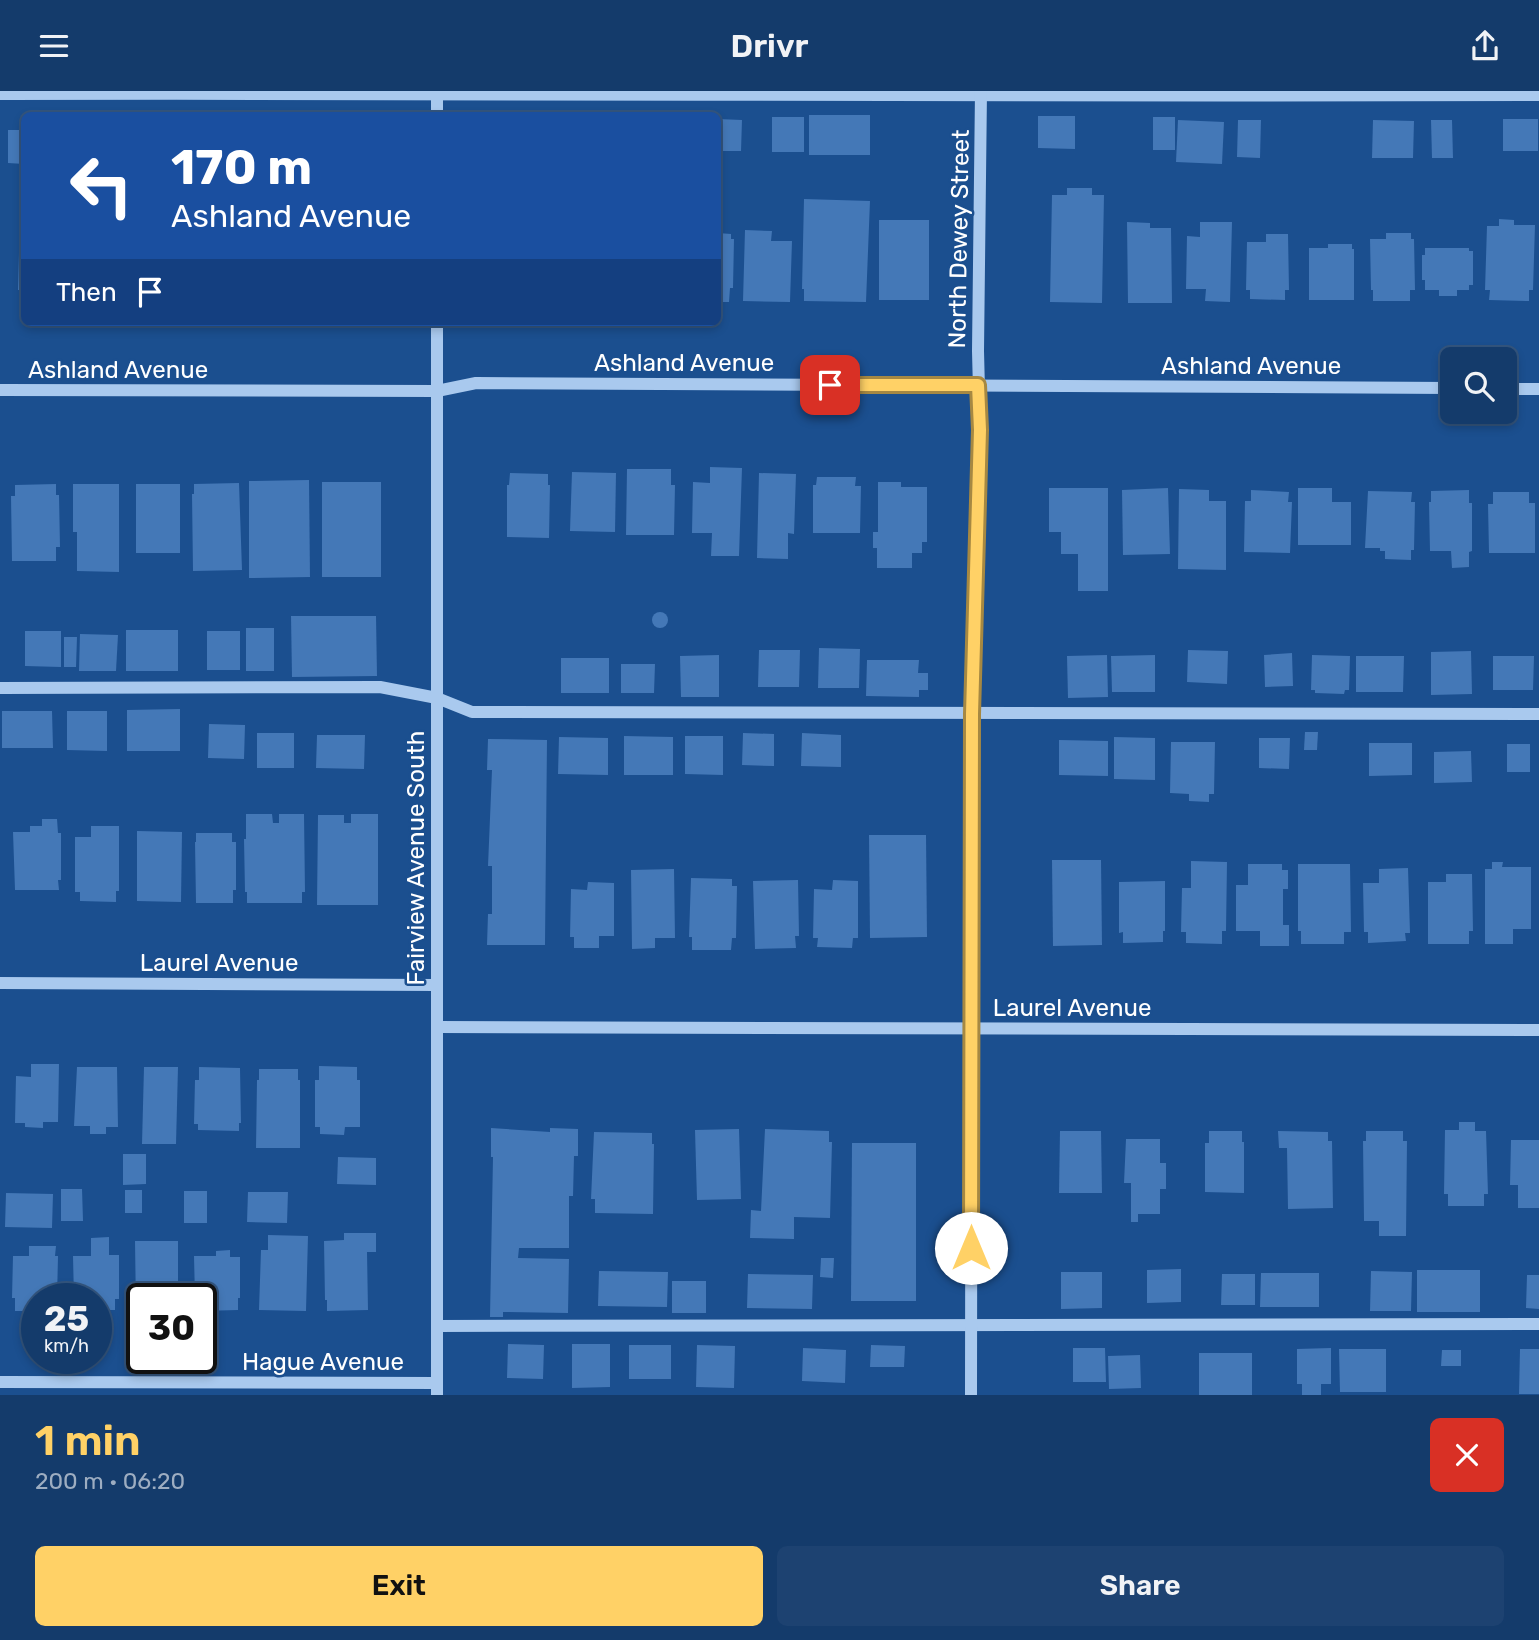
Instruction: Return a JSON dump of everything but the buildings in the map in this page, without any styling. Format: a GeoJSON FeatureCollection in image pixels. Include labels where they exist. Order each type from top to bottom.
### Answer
{"type":"FeatureCollection","features":[{"type":"Feature","properties":{"kind":"street"},"geometry":{"type":"LineString","coordinates":[[0,94],[437,92],[1539,95]]}},
{"type":"Feature","properties":{"kind":"street"},"geometry":{"type":"LineString","coordinates":[[437,92],[437,112]]}},
{"type":"Feature","properties":{"kind":"street","name":"North Dewey Street"},"geometry":{"type":"LineString","coordinates":[[971,1395],[972,714],[980,430],[978,385],[981,94]]}},
{"type":"Feature","properties":{"kind":"street","name":"Fairview Avenue South"},"geometry":{"type":"LineString","coordinates":[[437,326],[437,1389]]}},
{"type":"Feature","properties":{"kind":"street","name":"Ashland Avenue"},"geometry":{"type":"LineString","coordinates":[[0,390],[437,391],[476,383],[1440,388]]}},
{"type":"Feature","properties":{"kind":"street"},"geometry":{"type":"LineString","coordinates":[[1517,389],[1539,389]]}},
{"type":"Feature","properties":{"kind":"street"},"geometry":{"type":"LineString","coordinates":[[0,688],[380,687],[437,698],[472,712],[1539,714]]}},
{"type":"Feature","properties":{"kind":"street","name":"Laurel Avenue"},"geometry":{"type":"LineString","coordinates":[[0,983],[437,985]]}},
{"type":"Feature","properties":{"kind":"street","name":"Laurel Avenue"},"geometry":{"type":"LineString","coordinates":[[437,1027],[1539,1030]]}},
{"type":"Feature","properties":{"kind":"street"},"geometry":{"type":"LineString","coordinates":[[437,1326],[1539,1324]]}},
{"type":"Feature","properties":{"kind":"street","name":"Hague Avenue"},"geometry":{"type":"LineString","coordinates":[[0,1382],[437,1389]]}},
{"type":"Feature","properties":{"kind":"route"},"geometry":{"type":"LineString","coordinates":[[830,385],[978,385],[980,430],[972,714],[971,1248]]}}]}
